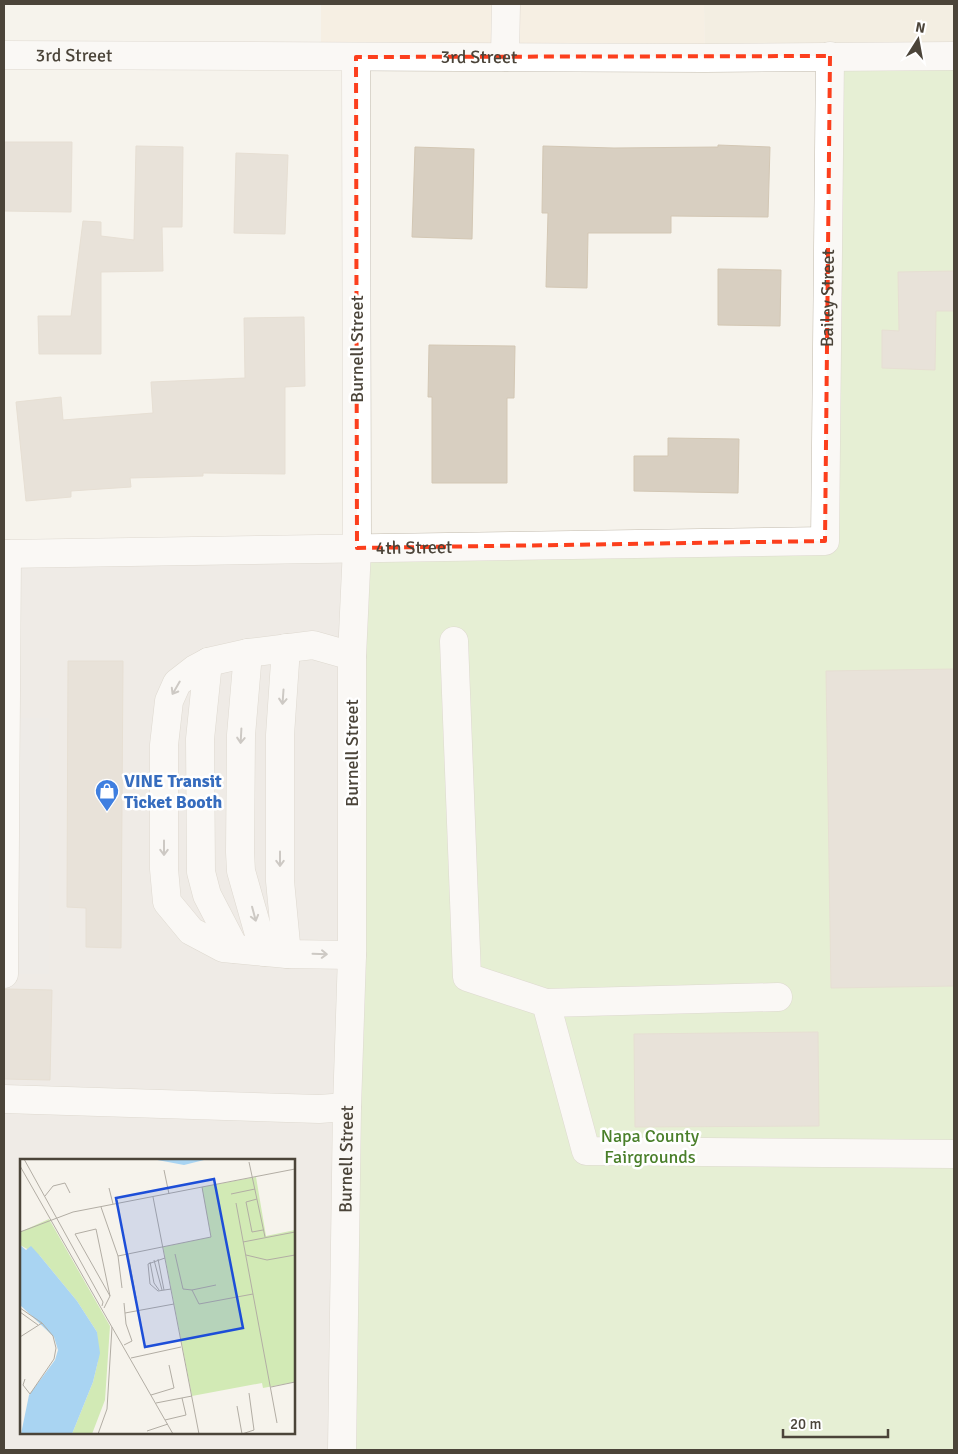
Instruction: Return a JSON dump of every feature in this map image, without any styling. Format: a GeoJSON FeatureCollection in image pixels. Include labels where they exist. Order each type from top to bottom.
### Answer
{"type":"FeatureCollection","features":[{"type":"Feature","properties":{"kind":"street"},"geometry":{"type":"LineString","coordinates":[[505,57],[506,4]]}},
{"type":"Feature","properties":{"kind":"street","name":"3rd Street"},"geometry":{"type":"LineString","coordinates":[[4,54],[505,57],[954,56]]}},
{"type":"Feature","properties":{"kind":"street","name":"Burnell Street"},"geometry":{"type":"LineString","coordinates":[[342,1450],[347,1107],[352,955],[352,656],[357,548],[356,56]]}},
{"type":"Feature","properties":{"kind":"street","name":"Bailey Street"},"geometry":{"type":"LineString","coordinates":[[825,541],[830,56]]}},
{"type":"Feature","properties":{"kind":"street","name":"4th Street"},"geometry":{"type":"LineString","coordinates":[[5,554],[825,541]]}},
{"type":"Feature","properties":{"kind":"street"},"geometry":{"type":"LineString","coordinates":[[4,974],[5,554]]}},
{"type":"Feature","properties":{"kind":"street"},"geometry":{"type":"LineString","coordinates":[[454,640],[467,977],[546,1003],[778,997]]}},
{"type":"Feature","properties":{"kind":"street"},"geometry":{"type":"LineString","coordinates":[[352,656],[313,645],[248,653],[208,662],[177,682],[169,701],[164,745],[164,869],[167,902],[192,931],[223,948],[276,953],[352,955]]}},
{"type":"Feature","properties":{"kind":"street"},"geometry":{"type":"LineString","coordinates":[[276,953],[280,881],[280,735],[286,648]]}},
{"type":"Feature","properties":{"kind":"street"},"geometry":{"type":"LineString","coordinates":[[248,653],[241,735],[241,871],[276,953]]}},
{"type":"Feature","properties":{"kind":"street"},"geometry":{"type":"LineString","coordinates":[[208,662],[200,739],[201,872],[207,895],[235,949]]}},
{"type":"Feature","properties":{"kind":"street"},"geometry":{"type":"LineString","coordinates":[[546,1003],[586,1151],[954,1154]]}},
{"type":"Feature","properties":{"kind":"street"},"geometry":{"type":"LineString","coordinates":[[4,1099],[319,1109],[347,1107]]}},
{"type":"Feature","properties":{"kind":"highlighted area"},"geometry":{"type":"Polygon","coordinates":[[[830,56],[825,541],[357,548],[356,57],[830,56]]]}},
{"type":"Feature","properties":{"kind":"shaded area"},"geometry":{"type":"Polygon","coordinates":[[[321,4],[704,4],[705,58],[321,56],[321,4]]]}},
{"type":"Feature","properties":{"kind":"shaded area"},"geometry":{"type":"Polygon","coordinates":[[[704,4],[954,4],[954,56],[705,58],[704,4]]]}},
{"type":"Feature","properties":{"kind":"shaded area"},"geometry":{"type":"Polygon","coordinates":[[[357,548],[342,1450],[4,1450],[4,554],[357,548]]]}},
{"type":"Feature","properties":{"kind":"shaded area"},"geometry":{"type":"Polygon","coordinates":[[[15,718],[49,718],[49,974],[4,974],[15,718]]]}},
{"type":"Feature","properties":{"kind":"green space","name":"Napa County Fairgrounds"},"geometry":{"type":"Polygon","coordinates":[[[830,56],[954,56],[954,1450],[342,1450],[357,548],[825,541],[830,56]]]}},
{"type":"Feature","properties":{"kind":"building"},"geometry":{"type":"Polygon","coordinates":[[[4,142],[72,142],[71,212],[4,211],[4,142]]]}},
{"type":"Feature","properties":{"kind":"building"},"geometry":{"type":"Polygon","coordinates":[[[718,145],[770,147],[768,217],[671,216],[671,233],[588,233],[587,288],[546,287],[548,213],[542,213],[543,146],[614,148],[718,147],[718,145]]]}},
{"type":"Feature","properties":{"kind":"building"},"geometry":{"type":"Polygon","coordinates":[[[136,146],[183,147],[182,227],[162,227],[163,271],[101,272],[101,354],[39,354],[38,316],[71,316],[83,221],[101,222],[101,236],[134,240],[136,146]]]}},
{"type":"Feature","properties":{"kind":"building"},"geometry":{"type":"Polygon","coordinates":[[[415,147],[474,149],[472,239],[412,237],[415,147]]]}},
{"type":"Feature","properties":{"kind":"building"},"geometry":{"type":"Polygon","coordinates":[[[236,153],[288,155],[285,234],[234,233],[236,153]]]}},
{"type":"Feature","properties":{"kind":"building"},"geometry":{"type":"Polygon","coordinates":[[[718,269],[781,270],[780,326],[718,325],[718,269]]]}},
{"type":"Feature","properties":{"kind":"building"},"geometry":{"type":"Polygon","coordinates":[[[954,271],[954,311],[936,311],[935,370],[882,368],[882,330],[899,331],[898,272],[954,271]]]}},
{"type":"Feature","properties":{"kind":"building"},"geometry":{"type":"Polygon","coordinates":[[[304,317],[305,386],[285,387],[285,474],[203,473],[203,476],[130,478],[131,487],[71,491],[71,497],[26,501],[16,402],[61,397],[63,420],[153,413],[151,382],[245,378],[244,318],[304,317]]]}},
{"type":"Feature","properties":{"kind":"building"},"geometry":{"type":"Polygon","coordinates":[[[429,345],[515,346],[514,398],[507,398],[507,483],[432,483],[432,397],[428,397],[429,345]]]}},
{"type":"Feature","properties":{"kind":"building"},"geometry":{"type":"Polygon","coordinates":[[[668,438],[739,439],[738,493],[634,491],[634,456],[668,456],[668,438]]]}},
{"type":"Feature","properties":{"kind":"building"},"geometry":{"type":"Polygon","coordinates":[[[68,661],[123,661],[121,948],[86,947],[86,908],[67,907],[68,661]]]}},
{"type":"Feature","properties":{"kind":"building"},"geometry":{"type":"Polygon","coordinates":[[[954,669],[954,986],[831,988],[826,671],[954,669]]]}},
{"type":"Feature","properties":{"kind":"building"},"geometry":{"type":"Polygon","coordinates":[[[4,990],[52,990],[50,1080],[4,1079],[4,990]]]}},
{"type":"Feature","properties":{"kind":"building"},"geometry":{"type":"Polygon","coordinates":[[[818,1032],[819,1126],[635,1127],[634,1034],[818,1032]]]}},
{"type":"Feature","properties":{"kind":"place","name":"VINE Transit Ticket Booth"},"geometry":{"type":"Point","coordinates":[107,812]}}]}
